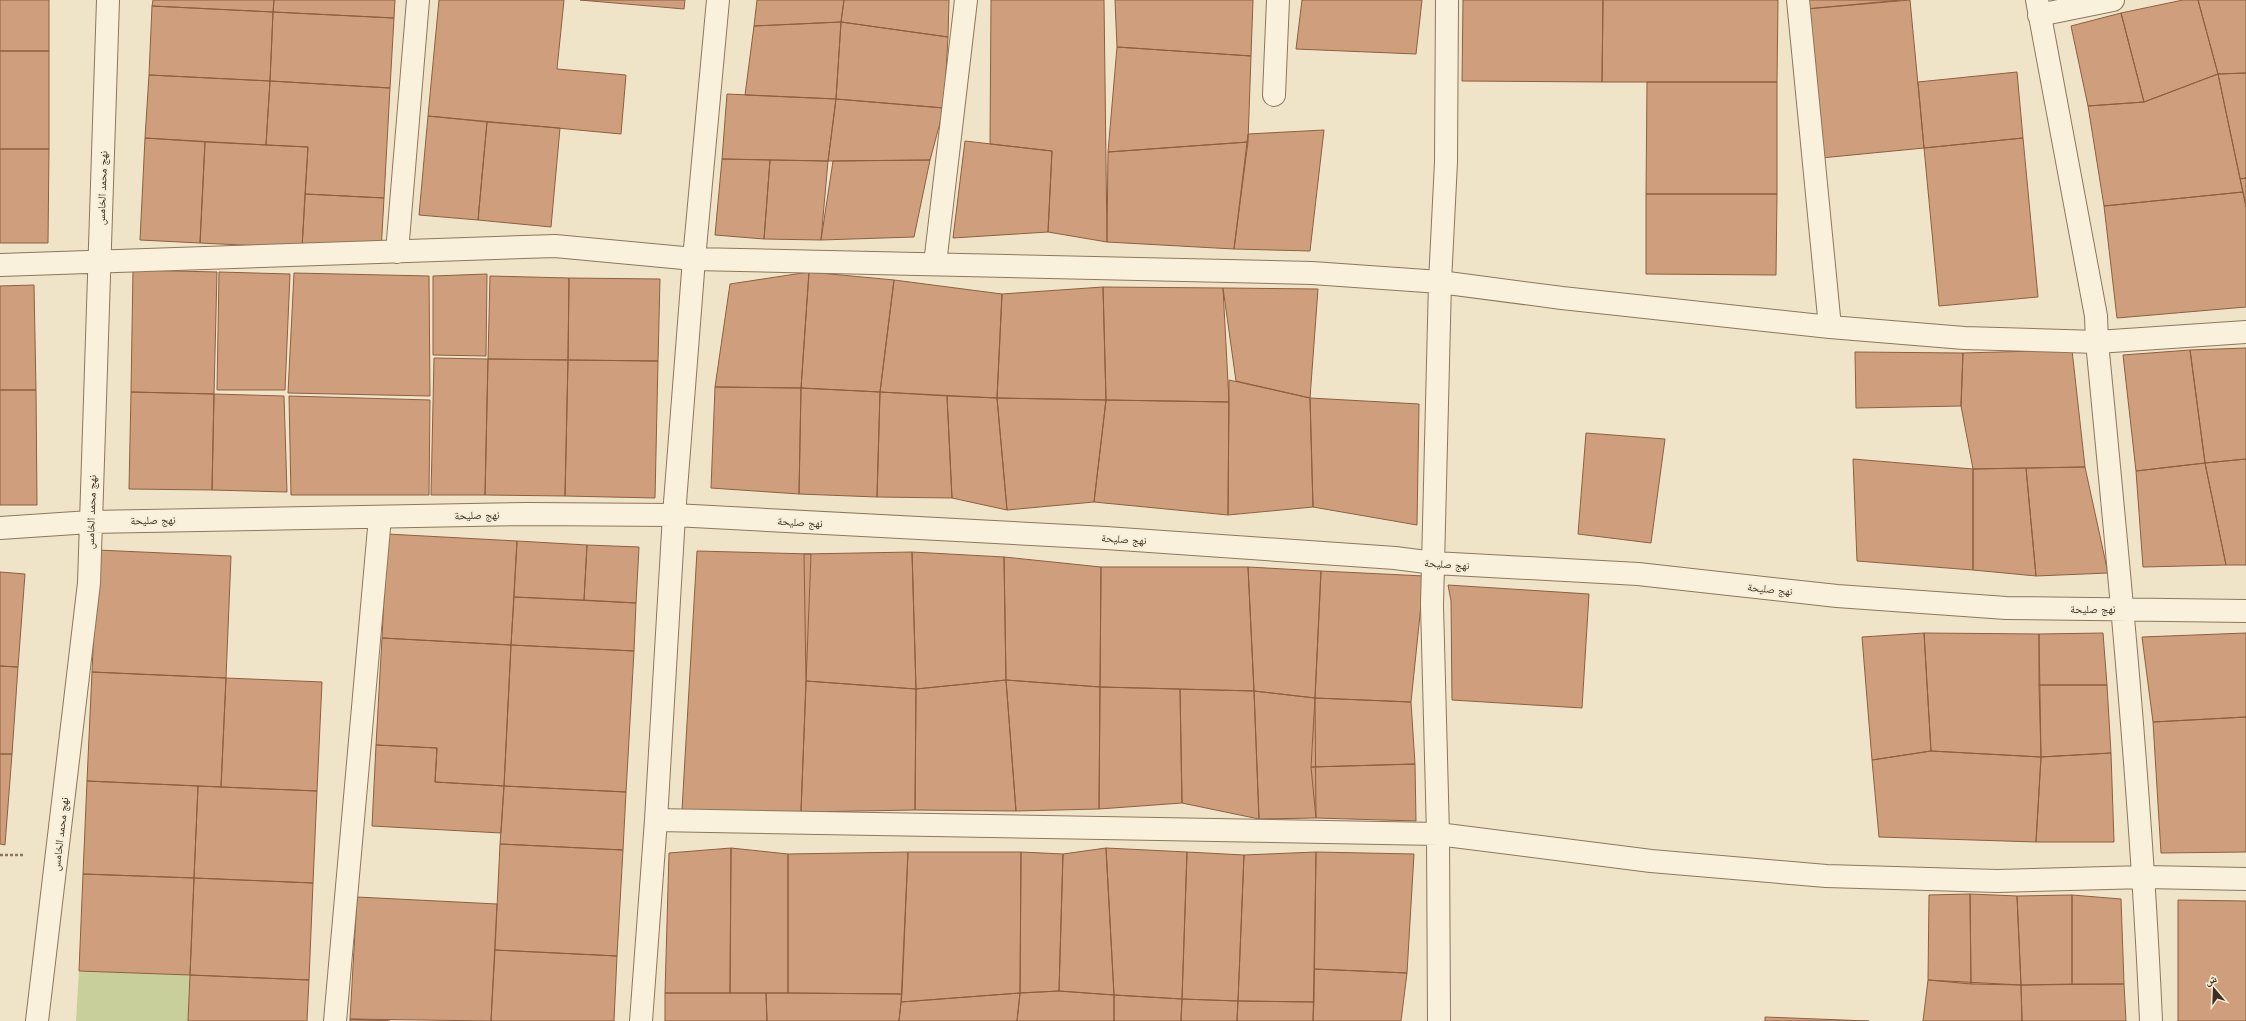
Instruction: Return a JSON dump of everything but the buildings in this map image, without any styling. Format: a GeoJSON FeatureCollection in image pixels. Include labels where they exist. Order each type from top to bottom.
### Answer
{"type":"FeatureCollection","features":[{"type":"Feature","properties":{"kind":"street","name":"نهج محمد الخامس"},"geometry":{"type":"LineString","coordinates":[[38,1021],[89,583],[108,0]]}},
{"type":"Feature","properties":{"kind":"street"},"geometry":{"type":"LineString","coordinates":[[397,252],[418,0]]}},
{"type":"Feature","properties":{"kind":"street"},"geometry":{"type":"LineString","coordinates":[[641,1021],[656,820],[674,515],[694,259],[718,0]]}},
{"type":"Feature","properties":{"kind":"street"},"geometry":{"type":"LineString","coordinates":[[935,264],[966,0]]}},
{"type":"Feature","properties":{"kind":"street"},"geometry":{"type":"LineString","coordinates":[[1274,95],[1278,0]]}},
{"type":"Feature","properties":{"kind":"street"},"geometry":{"type":"LineString","coordinates":[[1439,1021],[1438,834],[1432,605],[1440,282],[1446,162],[1447,0]]}},
{"type":"Feature","properties":{"kind":"street"},"geometry":{"type":"LineString","coordinates":[[1798,0],[1830,327]]}},
{"type":"Feature","properties":{"kind":"street"},"geometry":{"type":"LineString","coordinates":[[2113,0],[2038,8],[2096,316],[2097,342],[2123,609],[2145,877],[2151,1021]]}},
{"type":"Feature","properties":{"kind":"street"},"geometry":{"type":"LineString","coordinates":[[0,265],[100,263],[555,246],[694,259],[1312,273],[1440,282],[1562,298],[1830,327],[1964,338],[2097,342],[2246,332]]}},
{"type":"Feature","properties":{"kind":"street","name":"نهج صليحة"},"geometry":{"type":"LineString","coordinates":[[0,528],[90,522],[380,517],[674,515],[1106,538],[1395,558],[1434,563],[1638,574],[1836,596],[2006,608],[2246,611]]}},
{"type":"Feature","properties":{"kind":"street"},"geometry":{"type":"LineString","coordinates":[[335,1021],[380,517]]}},
{"type":"Feature","properties":{"kind":"street"},"geometry":{"type":"LineString","coordinates":[[656,820],[1438,834],[1651,861],[1826,876],[1997,882],[2145,877],[2246,879]]}},
{"type":"Feature","properties":{"kind":"green space"},"geometry":{"type":"Polygon","coordinates":[[[79,971],[190,975],[188,1021],[76,1021],[79,971]]]}}]}
